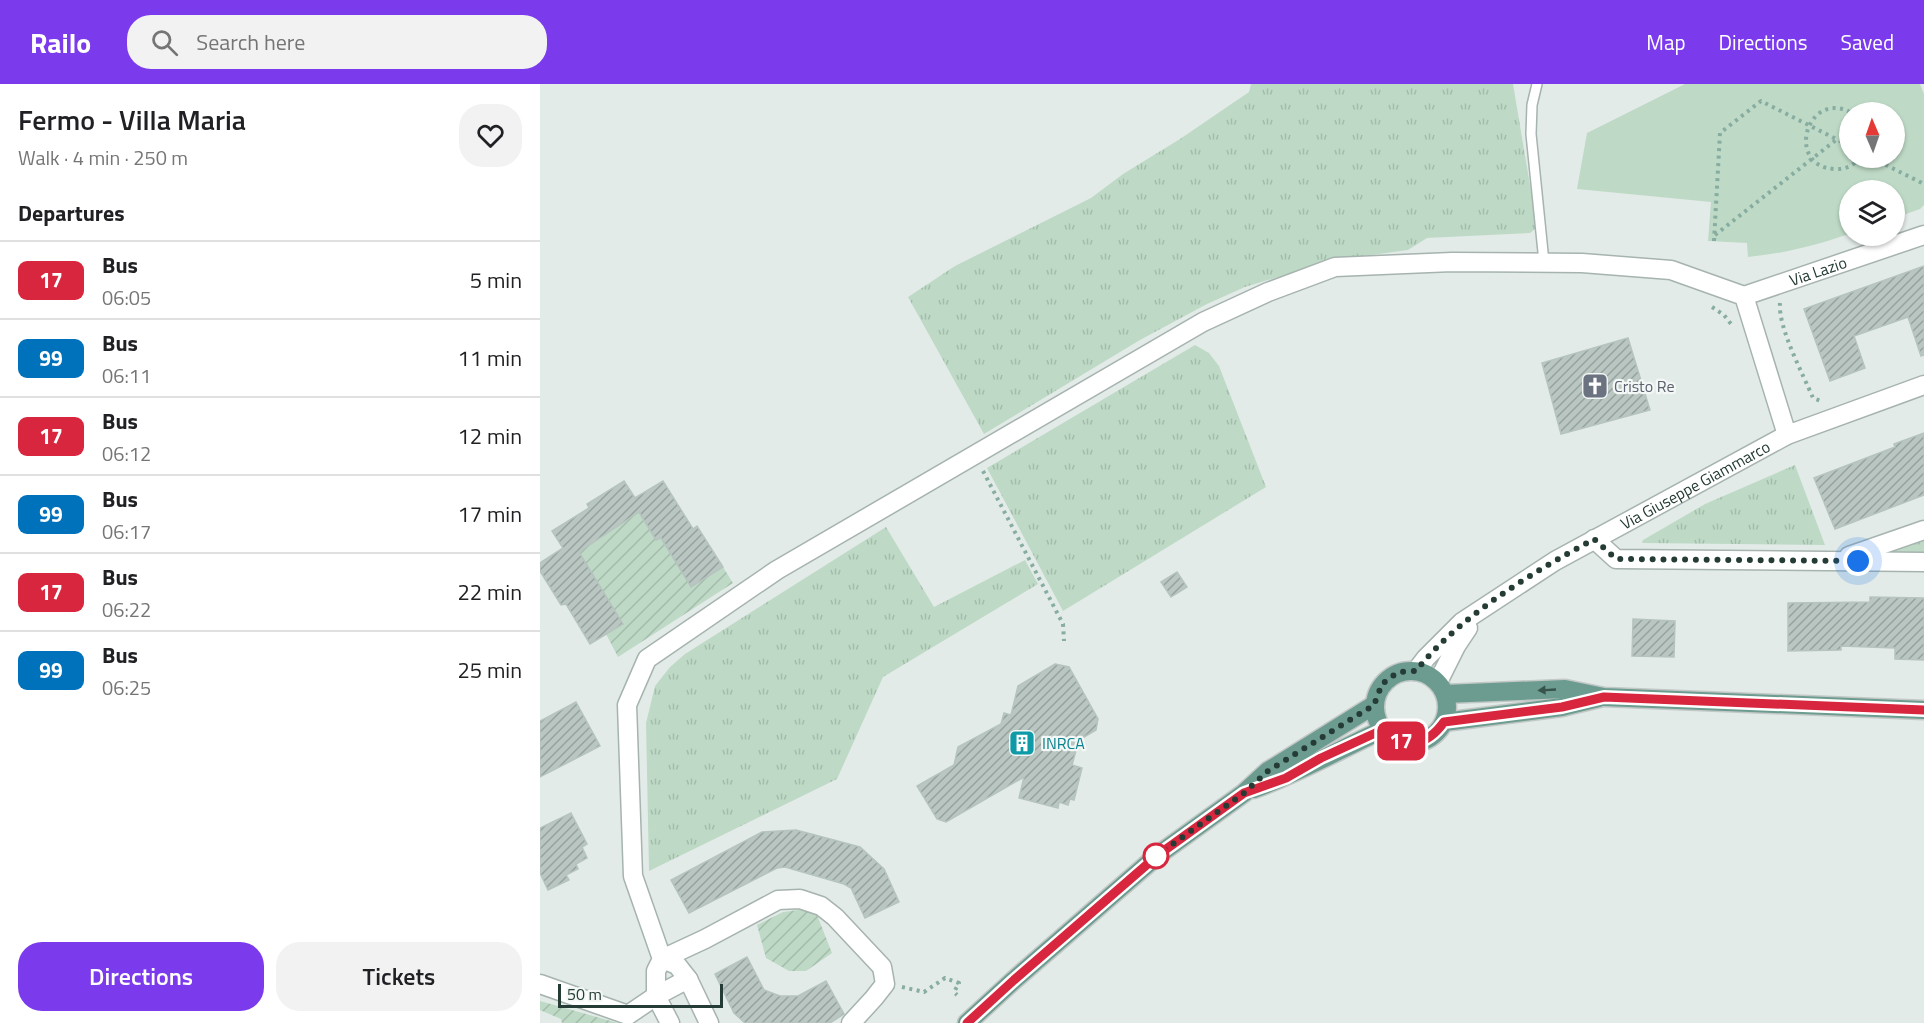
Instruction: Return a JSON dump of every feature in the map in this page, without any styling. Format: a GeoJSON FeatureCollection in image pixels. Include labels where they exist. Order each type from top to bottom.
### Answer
{"type":"FeatureCollection","features":[{"type":"Feature","properties":{"kind":"main road"},"geometry":{"type":"LineString","coordinates":[[1416,671],[1428,675],[1441,688],[1447,707],[1444,722],[1436,733],[1424,741],[1408,743],[1393,739],[1382,730],[1376,720],[1374,705],[1382,684],[1398,672],[1416,671]]}},
{"type":"Feature","properties":{"kind":"main road"},"geometry":{"type":"LineString","coordinates":[[1441,688],[1565,689],[1604,697],[1924,710]]}},
{"type":"Feature","properties":{"kind":"main road"},"geometry":{"type":"LineString","coordinates":[[1444,722],[1562,707],[1604,697]]}},
{"type":"Feature","properties":{"kind":"main road"},"geometry":{"type":"LineString","coordinates":[[967,1023],[1158,855],[1244,793],[1268,771],[1374,705]]}},
{"type":"Feature","properties":{"kind":"main road"},"geometry":{"type":"LineString","coordinates":[[1244,793],[1286,778],[1321,758],[1382,730]]}},
{"type":"Feature","properties":{"kind":"street","name":"Via Lazio"},"geometry":{"type":"LineString","coordinates":[[1744,296],[1924,235]]}},
{"type":"Feature","properties":{"kind":"street"},"geometry":{"type":"LineString","coordinates":[[709,1023],[688,979],[677,965],[662,959],[633,876],[627,705],[647,659],[787,564],[1203,322],[1268,292],[1335,267],[1452,262],[1544,262],[1671,270],[1744,296],[1787,435]]}},
{"type":"Feature","properties":{"kind":"street","name":"Via Giuseppe Giammarco"},"geometry":{"type":"LineString","coordinates":[[1416,671],[1462,622],[1480,612],[1521,582],[1594,539],[1787,435],[1924,386]]}},
{"type":"Feature","properties":{"kind":"street"},"geometry":{"type":"LineString","coordinates":[[1836,561],[1924,530]]}},
{"type":"Feature","properties":{"kind":"street"},"geometry":{"type":"LineString","coordinates":[[1594,539],[1616,559],[1924,562]]}},
{"type":"Feature","properties":{"kind":"street"},"geometry":{"type":"LineString","coordinates":[[1441,688],[1456,646],[1480,612]]}},
{"type":"Feature","properties":{"kind":"street"},"geometry":{"type":"LineString","coordinates":[[670,1023],[656,996],[656,971],[662,959],[778,900],[801,899],[821,906],[835,917],[882,967],[885,984],[851,1023]]}},
{"type":"Feature","properties":{"kind":"street"},"geometry":{"type":"LineString","coordinates":[[540,984],[628,1015],[656,996],[688,979]]}},
{"type":"Feature","properties":{"kind":"lane"},"geometry":{"type":"LineString","coordinates":[[1537,84],[1532,105],[1531,134],[1544,262]]}},
{"type":"Feature","properties":{"kind":"path"},"geometry":{"type":"LineString","coordinates":[[1836,139],[1714,239],[1720,133],[1761,101],[1839,140]]}},
{"type":"Feature","properties":{"kind":"path"},"geometry":{"type":"LineString","coordinates":[[1839,110],[1824,111],[1815,117],[1809,125],[1805,142],[1812,158],[1820,165],[1829,169],[1846,168]]}},
{"type":"Feature","properties":{"kind":"path"},"geometry":{"type":"LineString","coordinates":[[1892,168],[1924,184]]}},
{"type":"Feature","properties":{"kind":"path"},"geometry":{"type":"LineString","coordinates":[[1785,297],[1780,302],[1779,311],[1787,335],[1813,398],[1822,402]]}},
{"type":"Feature","properties":{"kind":"path"},"geometry":{"type":"LineString","coordinates":[[1707,304],[1724,315],[1735,329]]}},
{"type":"Feature","properties":{"kind":"path"},"geometry":{"type":"LineString","coordinates":[[979,462],[1063,624],[1064,641]]}},
{"type":"Feature","properties":{"kind":"path"},"geometry":{"type":"LineString","coordinates":[[885,984],[924,992],[945,978],[959,983],[954,992],[957,995]]}},
{"type":"Feature","properties":{"kind":"green space"},"geometry":{"type":"Polygon","coordinates":[[[1251,84],[1513,84],[1536,221],[1535,229],[1530,233],[1427,238],[1408,250],[1334,260],[1245,287],[1207,304],[1140,340],[984,434],[908,297],[955,266],[1091,198],[1123,174],[1249,92],[1251,84]]]}},
{"type":"Feature","properties":{"kind":"green space"},"geometry":{"type":"Polygon","coordinates":[[[1685,84],[1920,84],[1924,94],[1924,205],[1920,209],[1905,214],[1905,180],[1839,180],[1839,237],[1824,242],[1748,257],[1747,243],[1708,241],[1711,202],[1577,189],[1587,133],[1685,84]]]}},
{"type":"Feature","properties":{"kind":"green space"},"geometry":{"type":"Polygon","coordinates":[[[1195,345],[1209,353],[1219,366],[1266,487],[1063,611],[987,468],[1195,345]]]}},
{"type":"Feature","properties":{"kind":"green space"},"geometry":{"type":"Polygon","coordinates":[[[1795,465],[1825,545],[1642,542],[1705,504],[1795,465]]]}},
{"type":"Feature","properties":{"kind":"green space"},"geometry":{"type":"Polygon","coordinates":[[[639,512],[656,540],[661,538],[691,587],[723,567],[733,583],[618,657],[606,634],[623,624],[595,578],[571,557],[639,512]]]}},
{"type":"Feature","properties":{"kind":"green space"},"geometry":{"type":"Polygon","coordinates":[[[886,527],[934,607],[1025,560],[1038,584],[883,677],[837,779],[649,871],[646,723],[655,686],[670,667],[685,654],[886,527]]]}},
{"type":"Feature","properties":{"kind":"green space"},"geometry":{"type":"Polygon","coordinates":[[[1924,535],[1924,556],[1869,555],[1924,535]]]}},
{"type":"Feature","properties":{"kind":"green space"},"geometry":{"type":"Polygon","coordinates":[[[806,910],[817,915],[832,953],[806,971],[789,971],[766,958],[757,925],[783,912],[806,910]]]}},
{"type":"Feature","properties":{"kind":"green space"},"geometry":{"type":"Polygon","coordinates":[[[540,1001],[618,1023],[562,1023],[561,1019],[540,1010],[540,1001]]]}},
{"type":"Feature","properties":{"kind":"building"},"geometry":{"type":"Polygon","coordinates":[[[1924,266],[1924,355],[1921,356],[1908,317],[1854,336],[1865,368],[1830,381],[1804,309],[1924,266]]]}},
{"type":"Feature","properties":{"kind":"building","name":"Cristo Re"},"geometry":{"type":"Polygon","coordinates":[[[1628,338],[1650,410],[1561,434],[1542,363],[1628,338]]]}},
{"type":"Feature","properties":{"kind":"building"},"geometry":{"type":"Polygon","coordinates":[[[1924,433],[1924,495],[1835,529],[1814,478],[1895,447],[1894,444],[1924,433]]]}},
{"type":"Feature","properties":{"kind":"building"},"geometry":{"type":"Polygon","coordinates":[[[624,481],[635,498],[663,481],[693,529],[697,526],[723,567],[691,587],[661,538],[656,540],[639,512],[579,552],[623,624],[590,644],[566,604],[561,605],[540,571],[540,563],[563,548],[552,531],[589,508],[587,504],[624,481]]]}},
{"type":"Feature","properties":{"kind":"building"},"geometry":{"type":"Polygon","coordinates":[[[1177,572],[1187,587],[1171,597],[1161,582],[1177,572]]]}},
{"type":"Feature","properties":{"kind":"building"},"geometry":{"type":"Polygon","coordinates":[[[1870,597],[1924,598],[1924,660],[1895,659],[1895,648],[1841,646],[1841,650],[1788,651],[1788,603],[1870,602],[1870,597]]]}},
{"type":"Feature","properties":{"kind":"building"},"geometry":{"type":"Polygon","coordinates":[[[1633,619],[1675,621],[1674,657],[1632,656],[1633,619]]]}},
{"type":"Feature","properties":{"kind":"building","name":"INRCA"},"geometry":{"type":"Polygon","coordinates":[[[1055,664],[1069,667],[1098,719],[1096,730],[1079,740],[1072,765],[1082,768],[1074,800],[1070,799],[1068,805],[1059,802],[1058,808],[1019,798],[1024,777],[946,822],[937,819],[917,786],[954,765],[958,747],[1001,724],[1004,713],[1011,715],[1018,686],[1055,664]]]}},
{"type":"Feature","properties":{"kind":"building"},"geometry":{"type":"Polygon","coordinates":[[[576,702],[600,746],[540,777],[540,721],[576,702]]]}},
{"type":"Feature","properties":{"kind":"building"},"geometry":{"type":"Polygon","coordinates":[[[571,813],[587,844],[582,847],[587,858],[576,864],[578,869],[566,875],[569,880],[548,890],[540,873],[540,828],[571,813]]]}},
{"type":"Feature","properties":{"kind":"building"},"geometry":{"type":"Polygon","coordinates":[[[796,830],[860,847],[884,869],[899,902],[865,918],[851,888],[785,867],[777,868],[689,913],[671,880],[762,832],[796,830]]]}},
{"type":"Feature","properties":{"kind":"building"},"geometry":{"type":"Polygon","coordinates":[[[747,957],[764,990],[780,996],[798,996],[826,981],[844,1014],[830,1023],[745,1023],[734,1013],[715,974],[747,957]]]}},
{"type":"Feature","properties":{"kind":"bus line","name":"17"},"geometry":{"type":"LineString","coordinates":[[967,1023],[1158,855],[1244,793],[1286,778],[1321,758],[1382,730],[1393,739],[1408,743],[1424,741],[1436,733],[1444,722],[1562,707],[1604,697],[1924,710]]}},
{"type":"Feature","properties":{"kind":"place","name":"Cristo Re"},"geometry":{"type":"Point","coordinates":[1595,386]}},
{"type":"Feature","properties":{"kind":"place","name":"INRCA"},"geometry":{"type":"Point","coordinates":[1022,743]}},
{"type":"Feature","properties":{"kind":"route"},"geometry":{"type":"LineString","coordinates":[[1156,856],[1244,793],[1268,771],[1374,705],[1382,684],[1398,672],[1416,671],[1462,622],[1480,612],[1521,582],[1594,539],[1616,559],[1858,561]]}}]}
